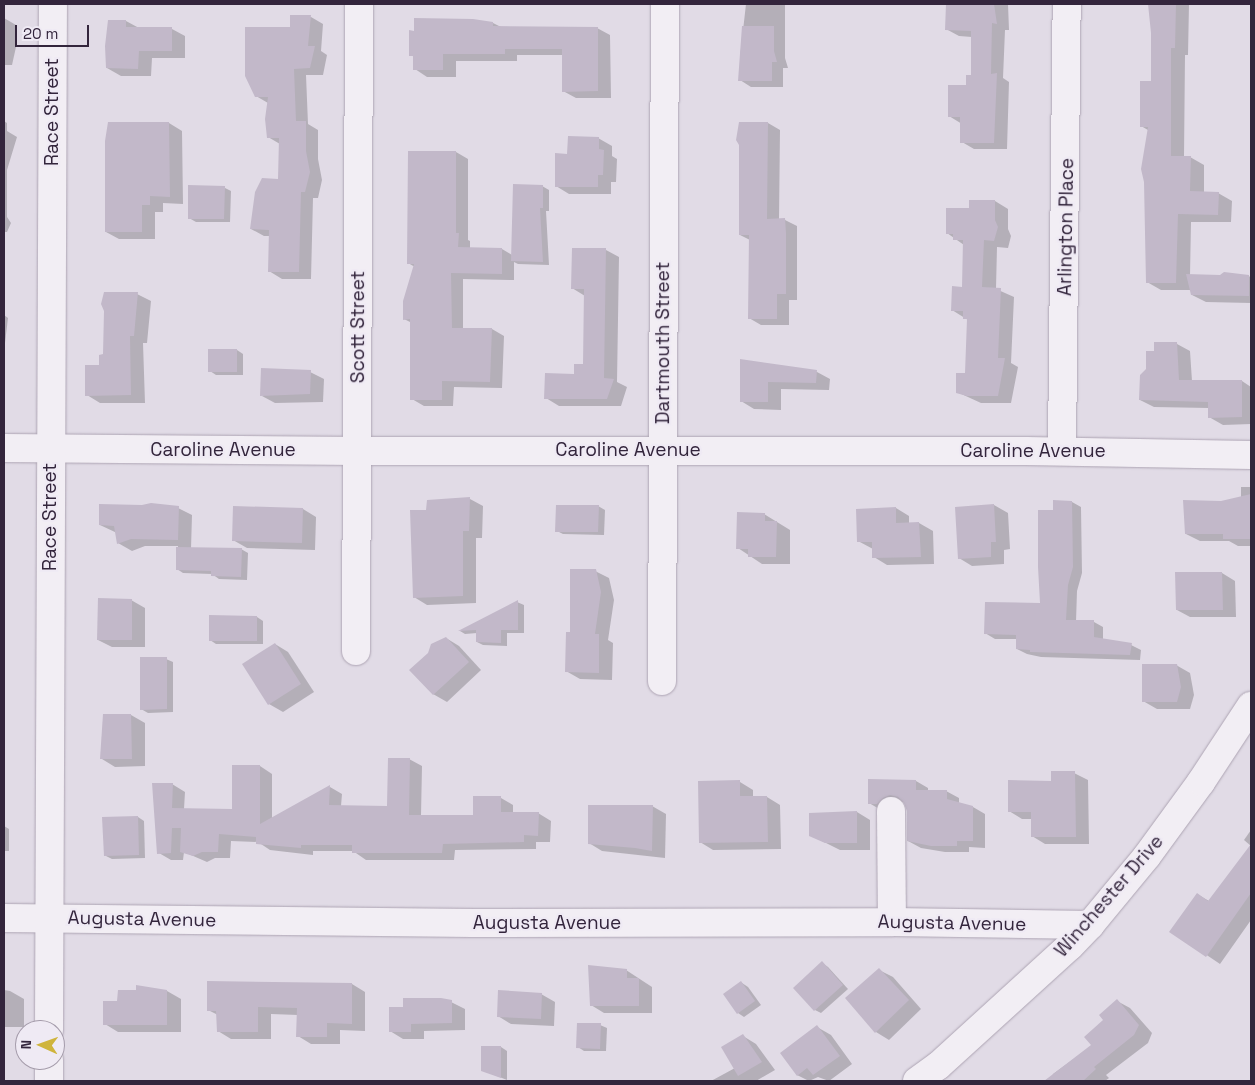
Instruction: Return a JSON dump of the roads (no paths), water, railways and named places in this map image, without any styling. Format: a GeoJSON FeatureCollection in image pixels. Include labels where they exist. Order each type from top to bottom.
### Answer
{"type":"FeatureCollection","features":[{"type":"Feature","properties":{"kind":"street","name":"Race Street"},"geometry":{"type":"LineString","coordinates":[[49,1020],[53,4]]}},
{"type":"Feature","properties":{"kind":"street","name":"Scott Street"},"geometry":{"type":"LineString","coordinates":[[356,651],[359,4]]}},
{"type":"Feature","properties":{"kind":"street","name":"Dartmouth Street"},"geometry":{"type":"LineString","coordinates":[[662,681],[664,4]]}},
{"type":"Feature","properties":{"kind":"street","name":"Arlington Place"},"geometry":{"type":"LineString","coordinates":[[1062,451],[1068,4]]}},
{"type":"Feature","properties":{"kind":"street","name":"Caroline Avenue"},"geometry":{"type":"LineString","coordinates":[[4,448],[358,451],[1062,451],[1251,455]]}},
{"type":"Feature","properties":{"kind":"street","name":"Winchester Drive"},"geometry":{"type":"LineString","coordinates":[[917,1081],[938,1066],[1041,973],[1090,925],[1147,856],[1201,782],[1251,706]]}},
{"type":"Feature","properties":{"kind":"street"},"geometry":{"type":"LineString","coordinates":[[891,811],[892,922]]}},
{"type":"Feature","properties":{"kind":"street","name":"Augusta Avenue"},"geometry":{"type":"LineString","coordinates":[[4,918],[474,923],[892,922],[1090,925]]}}]}
